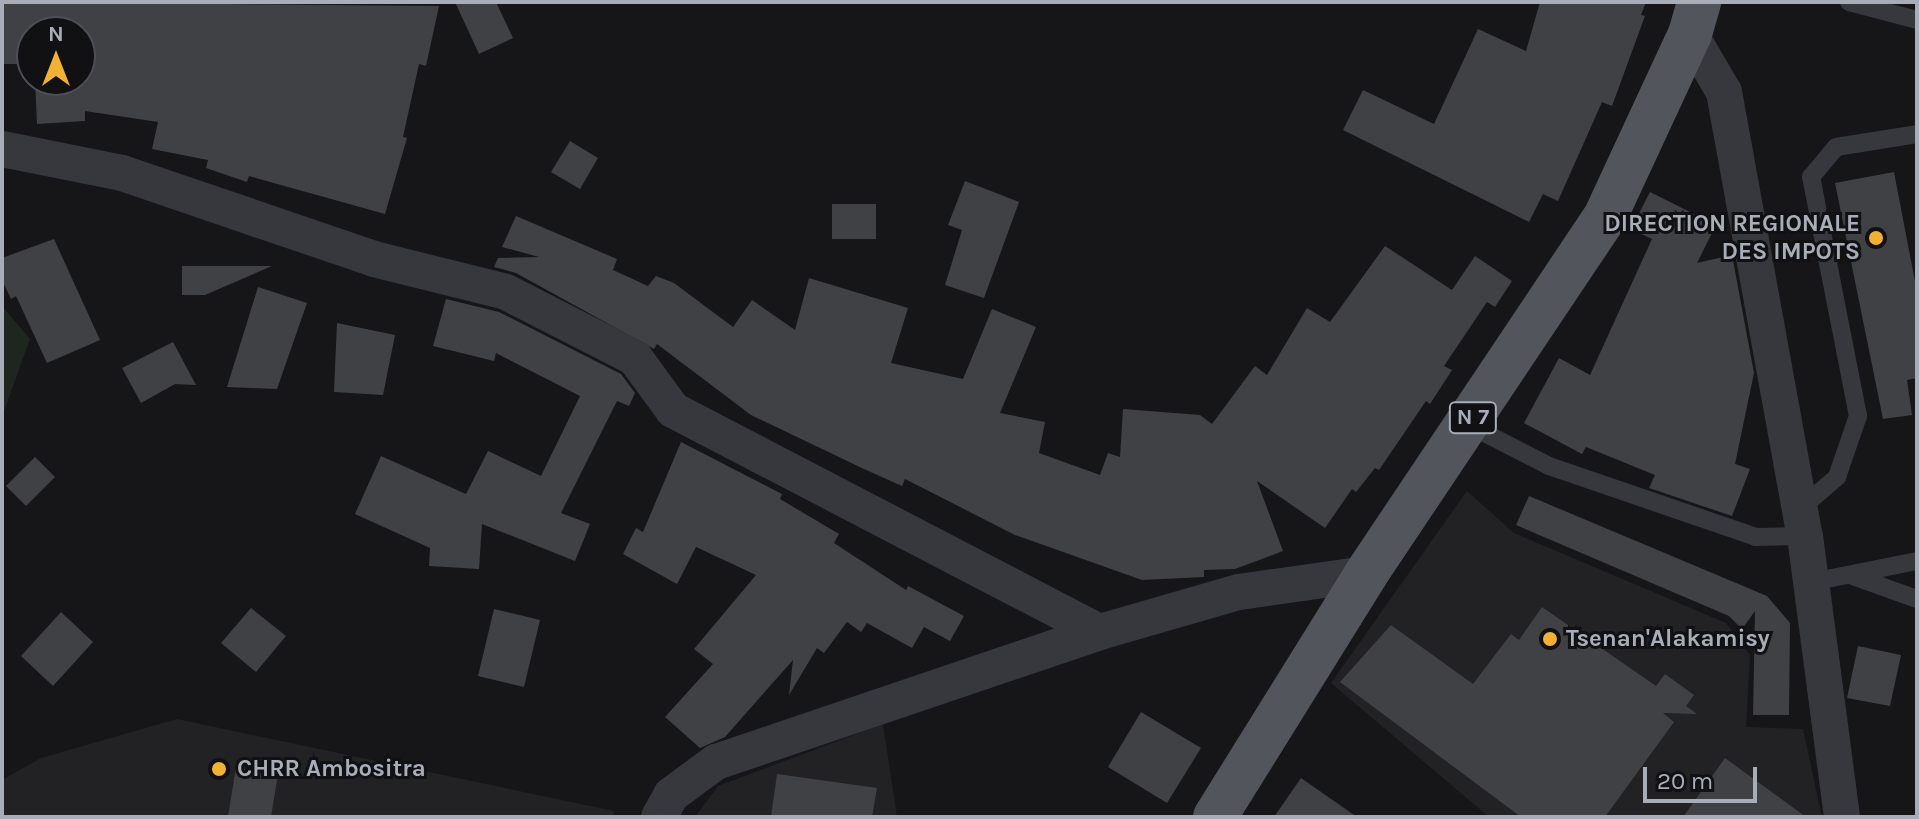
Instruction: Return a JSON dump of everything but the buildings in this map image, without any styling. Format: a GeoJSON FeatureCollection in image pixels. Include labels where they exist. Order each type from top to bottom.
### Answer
{"type":"FeatureCollection","features":[{"type":"Feature","properties":{"kind":"main road","name":"N 7"},"geometry":{"type":"LineString","coordinates":[[1215,817],[1366,574],[1469,425],[1606,215],[1694,18]]}},
{"type":"Feature","properties":{"kind":"street"},"geometry":{"type":"LineString","coordinates":[[1694,18],[1724,92],[1803,522],[1842,817]]}},
{"type":"Feature","properties":{"kind":"street"},"geometry":{"type":"LineString","coordinates":[[2,149],[122,173],[374,259],[506,292],[635,358],[673,410],[1100,632]]}},
{"type":"Feature","properties":{"kind":"street"},"geometry":{"type":"LineString","coordinates":[[659,817],[671,795],[716,762],[1100,632],[1239,592],[1366,574]]}},
{"type":"Feature","properties":{"kind":"lane"},"geometry":{"type":"LineString","coordinates":[[1849,2],[1917,20]]}},
{"type":"Feature","properties":{"kind":"lane"},"geometry":{"type":"LineString","coordinates":[[1469,425],[1549,466],[1756,537],[1803,522],[1837,477],[1858,416],[1811,177],[1836,147],[1917,134]]}},
{"type":"Feature","properties":{"kind":"lane"},"geometry":{"type":"LineString","coordinates":[[1812,582],[1917,561]]}},
{"type":"Feature","properties":{"kind":"lane"},"geometry":{"type":"LineString","coordinates":[[1853,576],[1917,599]]}},
{"type":"Feature","properties":{"kind":"shaded area"},"geometry":{"type":"Polygon","coordinates":[[[2,306],[30,339],[3,414],[2,414],[2,306]]]}},
{"type":"Feature","properties":{"kind":"shaded area","name":"Tsenan'Alakamisy"},"geometry":{"type":"Polygon","coordinates":[[[1467,491],[1514,533],[1726,623],[1750,655],[1746,727],[1803,729],[1822,817],[1489,817],[1331,683],[1467,491]]]}},
{"type":"Feature","properties":{"kind":"shaded area","name":"CHRR Ambositra"},"geometry":{"type":"Polygon","coordinates":[[[177,719],[614,811],[613,817],[2,817],[2,780],[41,758],[177,719]]]}},
{"type":"Feature","properties":{"kind":"shaded area"},"geometry":{"type":"Polygon","coordinates":[[[883,724],[897,817],[695,817],[718,786],[883,724]]]}},
{"type":"Feature","properties":{"kind":"place","name":"DIRECTION REGIONALE DES IMPOTS"},"geometry":{"type":"Point","coordinates":[1876,238]}},
{"type":"Feature","properties":{"kind":"place","name":"Tsenan'Alakamisy"},"geometry":{"type":"Point","coordinates":[1550,639]}},
{"type":"Feature","properties":{"kind":"place","name":"CHRR Ambositra"},"geometry":{"type":"Point","coordinates":[219,769]}}]}
